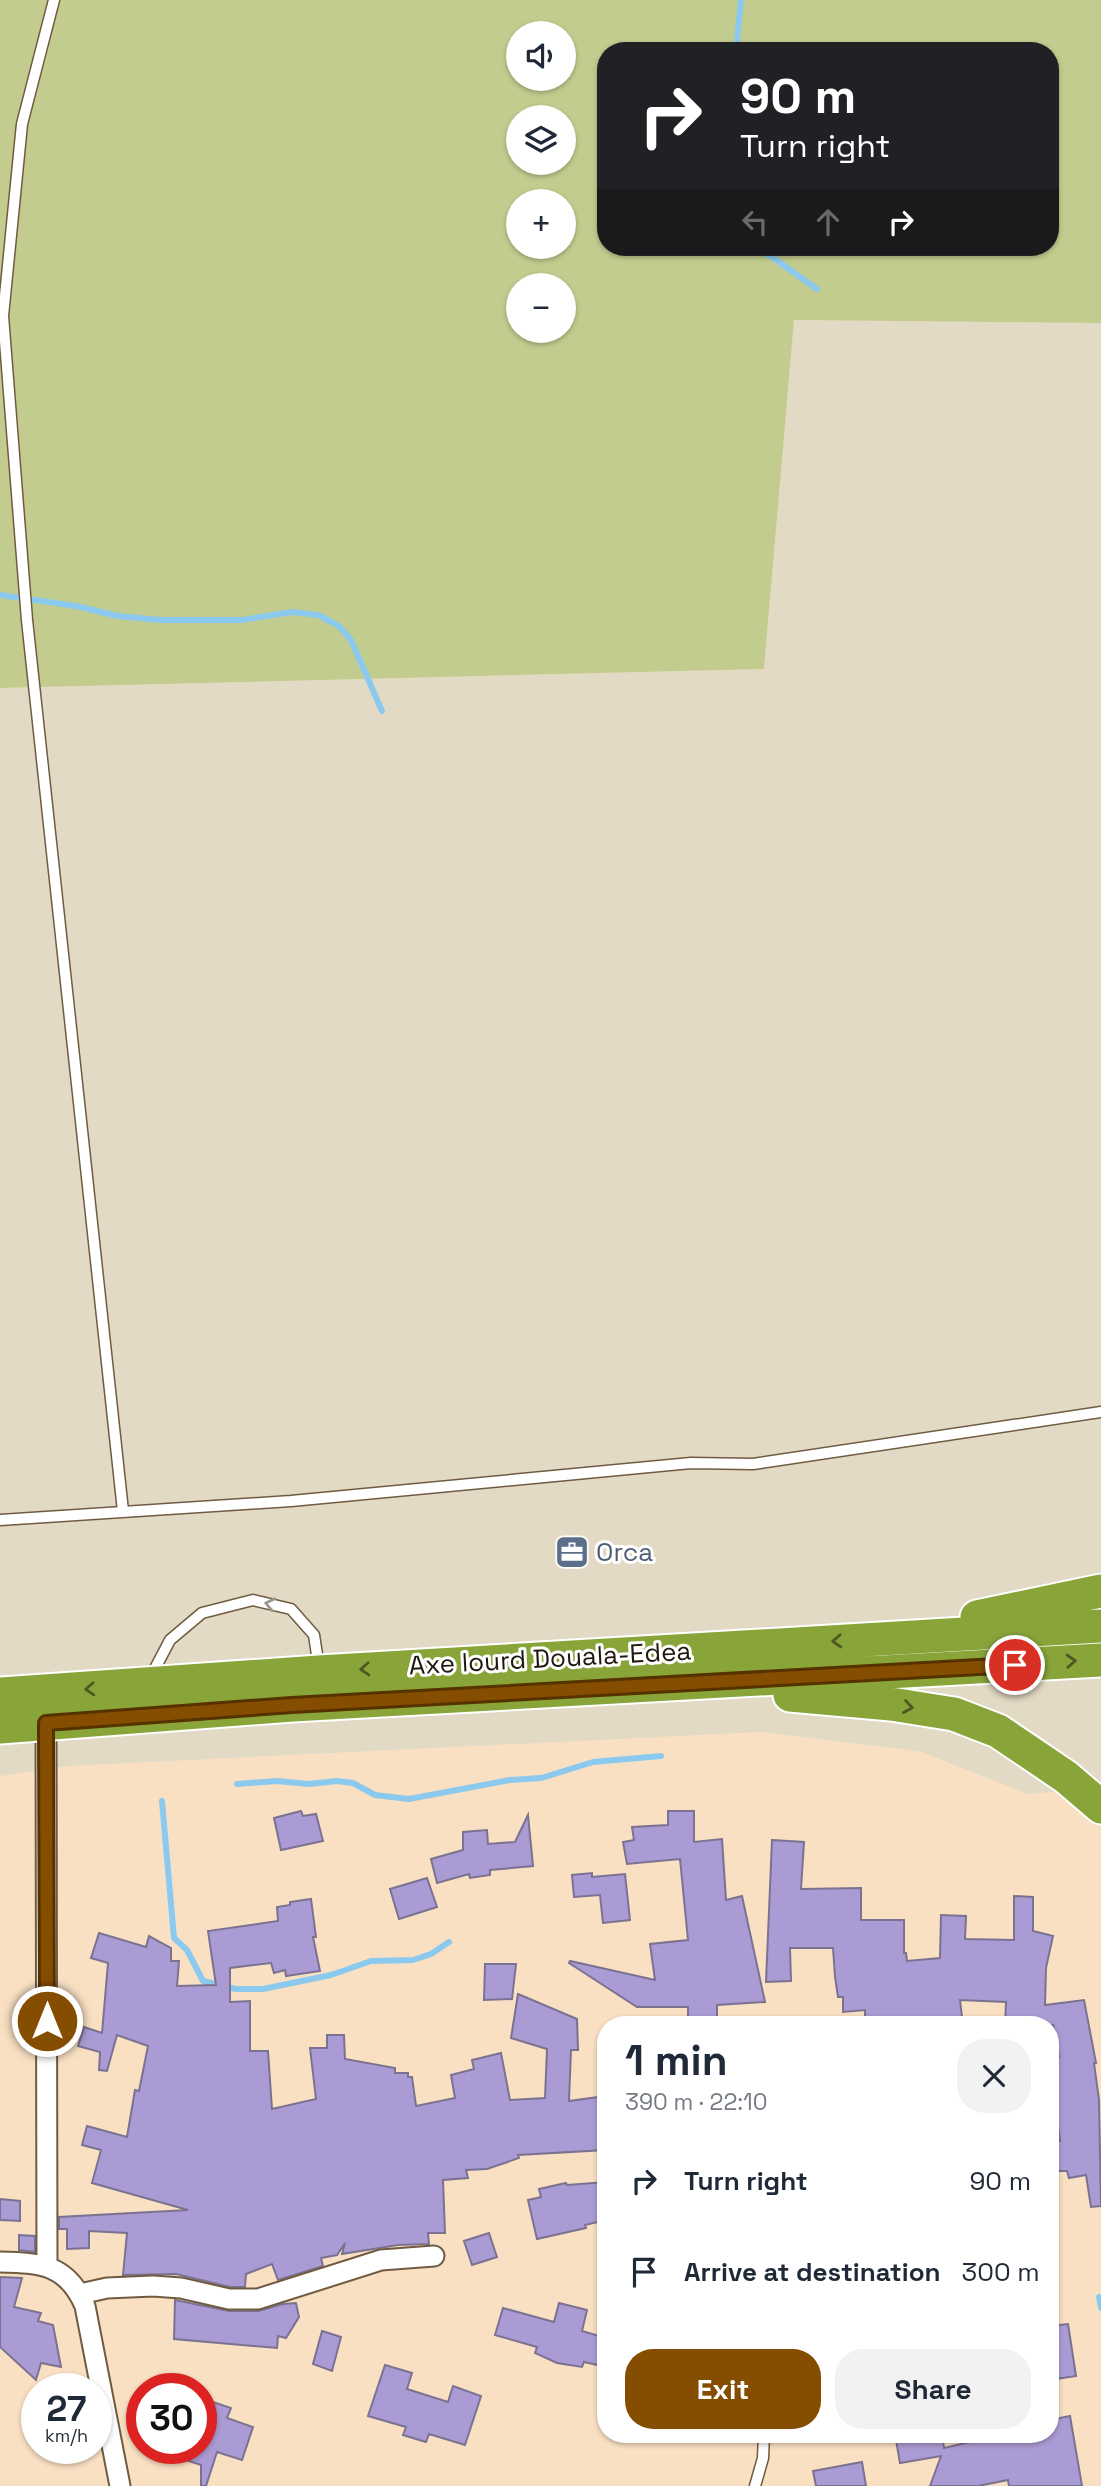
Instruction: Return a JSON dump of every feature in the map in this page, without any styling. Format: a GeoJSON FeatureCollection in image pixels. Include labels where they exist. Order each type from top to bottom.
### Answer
{"type":"FeatureCollection","features":[{"type":"Feature","properties":{"kind":"highway"},"geometry":{"type":"LineString","coordinates":[[885,1639],[1101,1591]]}},
{"type":"Feature","properties":{"kind":"highway","name":"Axe lourd Douala-Edea"},"geometry":{"type":"LineString","coordinates":[[0,1695],[319,1672],[1101,1626]]}},
{"type":"Feature","properties":{"kind":"highway","name":"Axe lourd Douala-Edea"},"geometry":{"type":"LineString","coordinates":[[0,1727],[292,1705],[1101,1660]]}},
{"type":"Feature","properties":{"kind":"highway"},"geometry":{"type":"LineString","coordinates":[[669,1684],[891,1704],[954,1714],[998,1731],[1066,1777],[1101,1807]]}},
{"type":"Feature","properties":{"kind":"street"},"geometry":{"type":"LineString","coordinates":[[46,1723],[47,2265]]}},
{"type":"Feature","properties":{"kind":"street"},"geometry":{"type":"LineString","coordinates":[[80,2294],[107,2288],[153,2286],[181,2288],[229,2299],[258,2298],[381,2260],[434,2256]]}},
{"type":"Feature","properties":{"kind":"street"},"geometry":{"type":"LineString","coordinates":[[0,2262],[47,2265],[69,2279],[80,2294],[85,2306],[120,2486]]}},
{"type":"Feature","properties":{"kind":"lane"},"geometry":{"type":"LineString","coordinates":[[54,0],[22,124],[3,316],[27,620],[123,1511]]}},
{"type":"Feature","properties":{"kind":"lane"},"geometry":{"type":"LineString","coordinates":[[0,1520],[291,1501],[691,1463],[753,1464],[1101,1412]]}},
{"type":"Feature","properties":{"kind":"lane"},"geometry":{"type":"LineString","coordinates":[[147,1686],[170,1640],[202,1613],[253,1600],[291,1608],[313,1635],[319,1672]]}},
{"type":"Feature","properties":{"kind":"lane"},"geometry":{"type":"LineString","coordinates":[[755,2486],[763,2458],[764,2443]]}},
{"type":"Feature","properties":{"kind":"shaded area"},"geometry":{"type":"Polygon","coordinates":[[[794,320],[1101,323],[1101,1788],[1028,1794],[919,1751],[760,1732],[68,1766],[0,1776],[0,688],[764,669],[794,320]]]}},
{"type":"Feature","properties":{"kind":"green space"},"geometry":{"type":"Polygon","coordinates":[[[0,0],[1101,0],[1101,323],[794,320],[764,669],[0,688],[0,0]]]}},
{"type":"Feature","properties":{"kind":"building"},"geometry":{"type":"Polygon","coordinates":[[[301,1811],[303,1816],[316,1814],[323,1841],[281,1850],[274,1818],[301,1811]]]}},
{"type":"Feature","properties":{"kind":"building"},"geometry":{"type":"Polygon","coordinates":[[[668,1811],[694,1811],[694,1842],[722,1839],[726,1900],[742,1896],[765,2002],[717,2005],[717,2016],[688,2016],[688,2007],[637,2007],[569,1963],[570,1961],[655,1980],[650,1944],[688,1940],[680,1859],[627,1864],[623,1842],[634,1840],[632,1827],[668,1825],[668,1811]]]}},
{"type":"Feature","properties":{"kind":"building"},"geometry":{"type":"Polygon","coordinates":[[[528,1815],[533,1866],[490,1870],[490,1875],[470,1878],[469,1874],[437,1883],[431,1859],[463,1850],[463,1832],[487,1830],[488,1844],[515,1842],[528,1815]]]}},
{"type":"Feature","properties":{"kind":"building"},"geometry":{"type":"Polygon","coordinates":[[[772,1840],[804,1842],[801,1889],[861,1888],[861,1920],[904,1920],[904,1953],[907,1961],[940,1958],[941,1915],[966,1916],[965,1939],[1014,1940],[1014,1896],[1033,1897],[1033,1931],[1053,1936],[1046,1968],[1045,2005],[1084,2000],[1096,2063],[1101,2206],[1091,2207],[1086,2175],[1069,2178],[1067,2171],[1059,2171],[1059,2016],[1005,2016],[1006,2002],[960,2000],[962,2016],[865,2016],[865,2010],[843,2012],[843,1997],[838,1997],[833,1948],[790,1948],[791,1981],[766,1982],[772,1840]]]}},
{"type":"Feature","properties":{"kind":"building"},"geometry":{"type":"Polygon","coordinates":[[[592,1873],[592,1877],[625,1874],[630,1920],[603,1923],[600,1895],[574,1897],[572,1875],[592,1873]]]}},
{"type":"Feature","properties":{"kind":"building"},"geometry":{"type":"Polygon","coordinates":[[[427,1878],[437,1907],[399,1919],[390,1889],[427,1878]]]}},
{"type":"Feature","properties":{"kind":"building"},"geometry":{"type":"Polygon","coordinates":[[[311,1899],[316,1937],[313,1937],[320,1971],[286,1976],[285,1970],[274,1973],[271,1963],[230,1968],[230,2002],[250,2001],[250,2051],[268,2051],[272,2109],[316,2099],[310,2048],[327,2048],[327,2035],[344,2035],[345,2059],[395,2068],[395,2073],[408,2073],[408,2077],[412,2077],[416,2106],[455,2098],[451,2075],[474,2069],[472,2060],[501,2053],[510,2100],[545,2098],[547,2049],[511,2038],[518,1994],[577,2019],[578,2050],[571,2050],[569,2101],[597,2097],[597,2151],[518,2155],[519,2158],[487,2169],[466,2170],[468,2178],[443,2180],[445,2233],[428,2233],[429,2244],[398,2245],[342,2254],[345,2243],[337,2255],[321,2258],[323,2266],[278,2280],[272,2264],[246,2274],[245,2287],[230,2287],[176,2274],[123,2275],[127,2233],[89,2231],[89,2248],[67,2249],[67,2229],[59,2229],[59,2217],[188,2210],[92,2183],[101,2150],[82,2145],[87,2126],[127,2137],[135,2090],[139,2091],[148,2046],[117,2035],[107,2071],[99,2070],[100,2052],[78,2046],[84,2027],[102,2033],[108,1963],[91,1958],[99,1933],[146,1947],[149,1936],[171,1948],[171,1961],[179,1961],[177,1986],[216,1985],[208,1931],[278,1921],[277,1907],[290,1905],[290,1902],[311,1899]]]}},
{"type":"Feature","properties":{"kind":"building"},"geometry":{"type":"Polygon","coordinates":[[[485,1964],[516,1964],[512,1999],[484,2000],[485,1964]]]}},
{"type":"Feature","properties":{"kind":"building"},"geometry":{"type":"Polygon","coordinates":[[[566,2183],[597,2183],[597,2222],[585,2225],[586,2228],[537,2239],[528,2200],[541,2197],[539,2189],[566,2183]]]}},
{"type":"Feature","properties":{"kind":"building"},"geometry":{"type":"Polygon","coordinates":[[[0,2199],[20,2201],[20,2221],[0,2220],[0,2199]]]}},
{"type":"Feature","properties":{"kind":"building"},"geometry":{"type":"Polygon","coordinates":[[[489,2233],[497,2257],[472,2265],[464,2241],[489,2233]]]}},
{"type":"Feature","properties":{"kind":"building"},"geometry":{"type":"Polygon","coordinates":[[[19,2235],[35,2236],[35,2252],[19,2250],[19,2235]]]}},
{"type":"Feature","properties":{"kind":"building"},"geometry":{"type":"Polygon","coordinates":[[[0,2277],[22,2278],[14,2307],[41,2313],[38,2321],[53,2325],[61,2367],[41,2363],[38,2373],[28,2373],[0,2347],[0,2277]]]}},
{"type":"Feature","properties":{"kind":"building"},"geometry":{"type":"Polygon","coordinates":[[[175,2300],[229,2311],[258,2311],[296,2303],[299,2317],[286,2338],[278,2336],[277,2348],[174,2339],[175,2300]]]}},
{"type":"Feature","properties":{"kind":"building"},"geometry":{"type":"Polygon","coordinates":[[[559,2303],[587,2310],[582,2331],[597,2335],[597,2365],[584,2362],[582,2367],[557,2363],[535,2353],[537,2347],[495,2335],[503,2308],[554,2322],[559,2303]]]}},
{"type":"Feature","properties":{"kind":"building"},"geometry":{"type":"Polygon","coordinates":[[[1068,2324],[1076,2376],[1059,2379],[1059,2325],[1068,2324]]]}},
{"type":"Feature","properties":{"kind":"building"},"geometry":{"type":"Polygon","coordinates":[[[322,2331],[341,2337],[332,2371],[313,2364],[322,2331]]]}},
{"type":"Feature","properties":{"kind":"building"},"geometry":{"type":"Polygon","coordinates":[[[385,2365],[412,2373],[407,2389],[448,2402],[453,2386],[481,2396],[465,2445],[429,2434],[426,2442],[403,2435],[406,2427],[368,2416],[385,2365]]]}},
{"type":"Feature","properties":{"kind":"building"},"geometry":{"type":"Polygon","coordinates":[[[217,2403],[231,2408],[227,2418],[253,2427],[242,2460],[217,2452],[217,2403]]]}},
{"type":"Feature","properties":{"kind":"building"},"geometry":{"type":"Polygon","coordinates":[[[1070,2416],[1082,2486],[1009,2486],[1008,2480],[978,2486],[930,2486],[941,2456],[900,2463],[897,2443],[943,2443],[944,2448],[965,2443],[1059,2443],[1059,2418],[1070,2416]]]}},
{"type":"Feature","properties":{"kind":"building"},"geometry":{"type":"Polygon","coordinates":[[[862,2462],[866,2486],[816,2486],[813,2471],[862,2462]]]}},
{"type":"Feature","properties":{"kind":"building"},"geometry":{"type":"Polygon","coordinates":[[[198,2464],[213,2464],[206,2486],[201,2486],[201,2465],[198,2464]]]}},
{"type":"Feature","properties":{"kind":"waterway"},"geometry":{"type":"LineString","coordinates":[[737,42],[741,0]]}},
{"type":"Feature","properties":{"kind":"waterway"},"geometry":{"type":"LineString","coordinates":[[770,256],[817,289]]}},
{"type":"Feature","properties":{"kind":"waterway"},"geometry":{"type":"LineString","coordinates":[[0,595],[76,606],[118,616],[160,620],[242,620],[292,612],[318,615],[339,626],[351,640],[382,711]]}},
{"type":"Feature","properties":{"kind":"waterway"},"geometry":{"type":"LineString","coordinates":[[237,1784],[277,1781],[309,1784],[337,1781],[353,1783],[375,1795],[409,1799],[510,1780],[541,1778],[593,1762],[661,1756]]}},
{"type":"Feature","properties":{"kind":"waterway"},"geometry":{"type":"LineString","coordinates":[[162,1801],[174,1938],[187,1950],[203,1981],[236,1989],[263,1989],[331,1975],[371,1961],[413,1960],[431,1954],[449,1942]]}},
{"type":"Feature","properties":{"kind":"waterway"},"geometry":{"type":"LineString","coordinates":[[1099,2297],[1101,2308]]}},
{"type":"Feature","properties":{"kind":"place","name":"Orca"},"geometry":{"type":"Point","coordinates":[572,1552]}},
{"type":"Feature","properties":{"kind":"route"},"geometry":{"type":"LineString","coordinates":[[47,2021],[46,1723],[292,1705],[1015,1665]]}}]}
